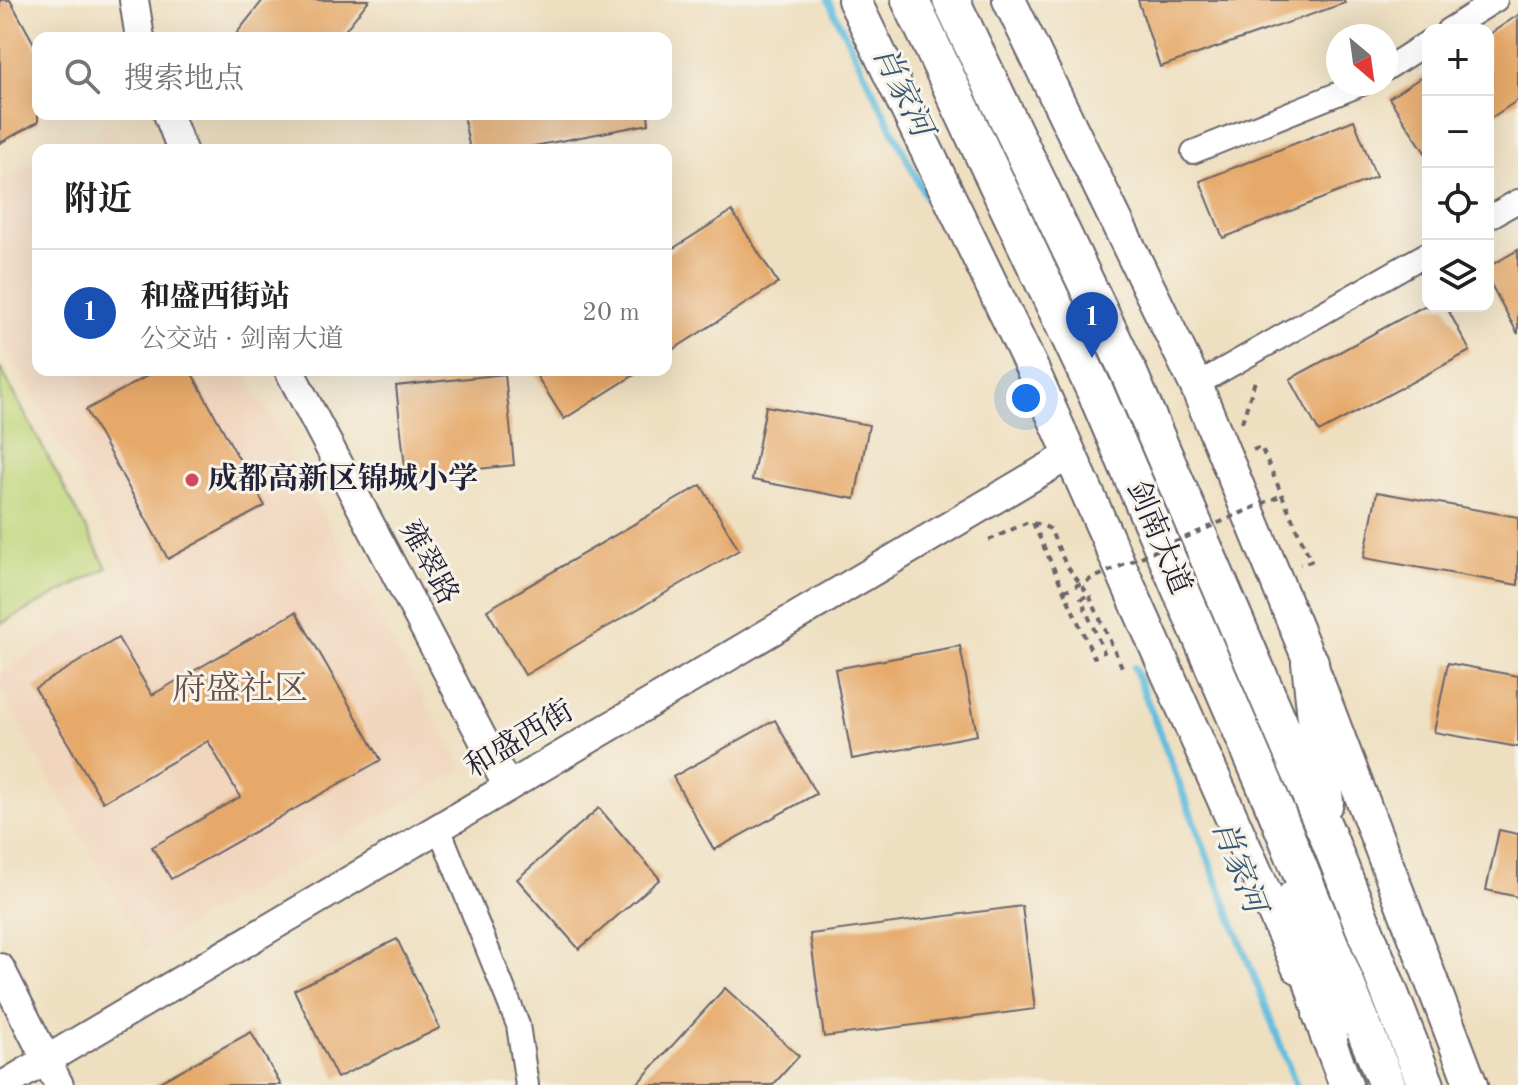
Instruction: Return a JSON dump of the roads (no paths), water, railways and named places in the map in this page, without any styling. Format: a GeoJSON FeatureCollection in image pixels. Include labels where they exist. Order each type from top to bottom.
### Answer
{"type":"FeatureCollection","features":[{"type":"Feature","properties":{"kind":"highway","name":"剑南大道"},"geometry":{"type":"LineString","coordinates":[[910,0],[1096,393],[1276,811],[1387,1085]]}},
{"type":"Feature","properties":{"kind":"highway","name":"剑南大道"},"geometry":{"type":"LineString","coordinates":[[951,0],[1128,371],[1329,839],[1426,1085]]}},
{"type":"Feature","properties":{"kind":"highway"},"geometry":{"type":"LineString","coordinates":[[1310,662],[1329,839]]}},
{"type":"Feature","properties":{"kind":"highway"},"geometry":{"type":"LineString","coordinates":[[1276,811],[1307,964],[1329,1037]]}},
{"type":"Feature","properties":{"kind":"main road"},"geometry":{"type":"LineString","coordinates":[[854,0],[1071,454],[1329,1037],[1346,1085]]}},
{"type":"Feature","properties":{"kind":"main road"},"geometry":{"type":"LineString","coordinates":[[1009,0],[1196,385],[1310,662],[1471,1085]]}},
{"type":"Feature","properties":{"kind":"street"},"geometry":{"type":"LineString","coordinates":[[134,0],[139,32]]}},
{"type":"Feature","properties":{"kind":"street"},"geometry":{"type":"LineString","coordinates":[[1458,24],[1496,0]]}},
{"type":"Feature","properties":{"kind":"street"},"geometry":{"type":"LineString","coordinates":[[1398,61],[1422,46]]}},
{"type":"Feature","properties":{"kind":"street"},"geometry":{"type":"LineString","coordinates":[[1193,152],[1332,96]]}},
{"type":"Feature","properties":{"kind":"street"},"geometry":{"type":"LineString","coordinates":[[170,120],[180,144]]}},
{"type":"Feature","properties":{"kind":"street"},"geometry":{"type":"LineString","coordinates":[[1494,215],[1518,201]]}},
{"type":"Feature","properties":{"kind":"street"},"geometry":{"type":"LineString","coordinates":[[1196,385],[1422,256]]}},
{"type":"Feature","properties":{"kind":"street","name":"雍翠路"},"geometry":{"type":"LineString","coordinates":[[292,376],[508,787]]}},
{"type":"Feature","properties":{"kind":"street","name":"和盛西街"},"geometry":{"type":"LineString","coordinates":[[4,1085],[52,1072],[439,828],[1071,454]]}},
{"type":"Feature","properties":{"kind":"street"},"geometry":{"type":"LineString","coordinates":[[439,828],[518,1025],[527,1085]]}},
{"type":"Feature","properties":{"kind":"street"},"geometry":{"type":"LineString","coordinates":[[0,968],[52,1072]]}},
{"type":"Feature","properties":{"kind":"waterway","name":"肖家河"},"geometry":{"type":"LineString","coordinates":[[828,0],[930,205]]}},
{"type":"Feature","properties":{"kind":"waterway","name":"肖家河"},"geometry":{"type":"LineString","coordinates":[[1134,667],[1296,1085]]}},
{"type":"Feature","properties":{"kind":"place","name":"和盛西街站"},"geometry":{"type":"Point","coordinates":[1092,358]}},
{"type":"Feature","properties":{"kind":"place","name":"成都高新区锦城小学"},"geometry":{"type":"Point","coordinates":[192,480]}},
{"type":"Feature","properties":{"kind":"district","name":"府盛社区"},"geometry":{"type":"Point","coordinates":[240,690]}}]}
